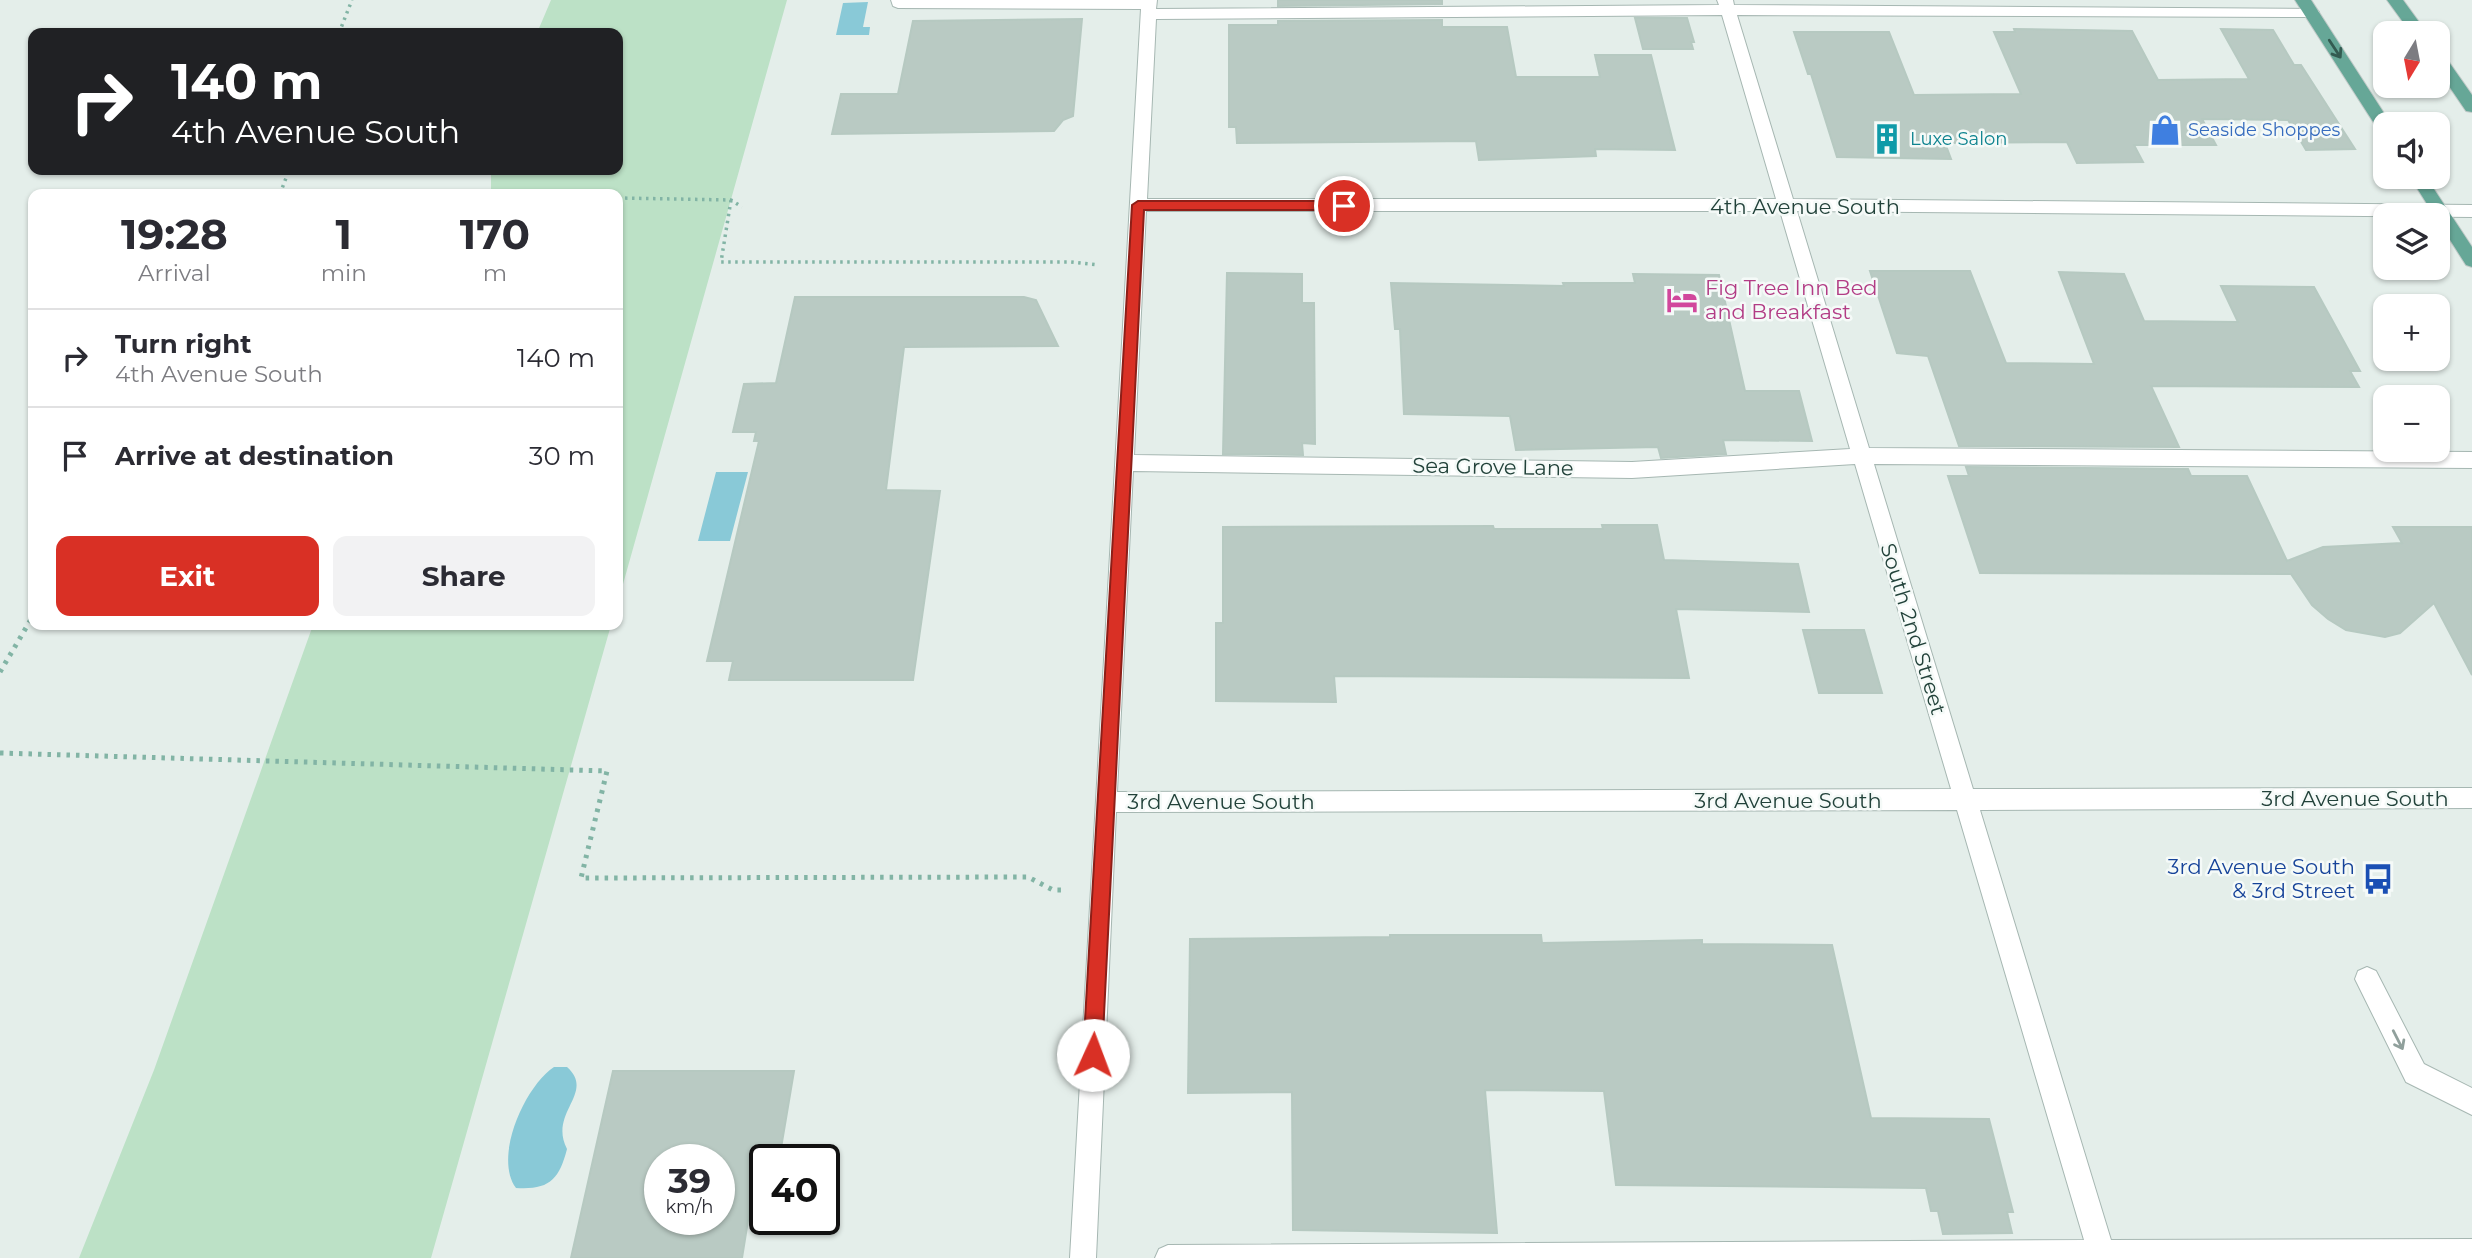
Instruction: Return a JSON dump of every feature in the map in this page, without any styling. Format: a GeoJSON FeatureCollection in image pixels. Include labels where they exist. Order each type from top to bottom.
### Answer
{"type":"FeatureCollection","features":[{"type":"Feature","properties":{"kind":"main road"},"geometry":{"type":"LineString","coordinates":[[2395,0],[2410,21]]}},
{"type":"Feature","properties":{"kind":"main road"},"geometry":{"type":"LineString","coordinates":[[2307,6],[2375,112]]}},
{"type":"Feature","properties":{"kind":"main road"},"geometry":{"type":"LineString","coordinates":[[2450,76],[2472,107]]}},
{"type":"Feature","properties":{"kind":"main road"},"geometry":{"type":"LineString","coordinates":[[2450,227],[2472,261]]}},
{"type":"Feature","properties":{"kind":"street"},"geometry":{"type":"LineString","coordinates":[[899,0],[898,4],[1149,6],[2307,6]]}},
{"type":"Feature","properties":{"kind":"street","name":"South 2nd Street"},"geometry":{"type":"LineString","coordinates":[[1727,5],[2103,1255]]}},
{"type":"Feature","properties":{"kind":"street"},"geometry":{"type":"LineString","coordinates":[[1083,1258],[1149,6]]}},
{"type":"Feature","properties":{"kind":"street","name":"4th Avenue South"},"geometry":{"type":"LineString","coordinates":[[1138,205],[1787,205],[2373,210]]}},
{"type":"Feature","properties":{"kind":"street","name":"4th Avenue South"},"geometry":{"type":"LineString","coordinates":[[2450,211],[2472,211]]}},
{"type":"Feature","properties":{"kind":"street","name":"Sea Grove Lane"},"geometry":{"type":"LineString","coordinates":[[1124,463],[1632,470],[1862,456],[2472,460]]}},
{"type":"Feature","properties":{"kind":"street","name":"3rd Avenue South"},"geometry":{"type":"LineString","coordinates":[[1105,802],[2472,798]]}},
{"type":"Feature","properties":{"kind":"street"},"geometry":{"type":"LineString","coordinates":[[2367,979],[2415,1073],[2472,1102]]}},
{"type":"Feature","properties":{"kind":"street"},"geometry":{"type":"LineString","coordinates":[[1168,1258],[2472,1252]]}},
{"type":"Feature","properties":{"kind":"path"},"geometry":{"type":"LineString","coordinates":[[341,28],[352,0]]}},
{"type":"Feature","properties":{"kind":"path"},"geometry":{"type":"LineString","coordinates":[[623,198],[731,200],[742,207]]}},
{"type":"Feature","properties":{"kind":"path"},"geometry":{"type":"LineString","coordinates":[[731,200],[722,262],[1071,262],[1103,267]]}},
{"type":"Feature","properties":{"kind":"path"},"geometry":{"type":"LineString","coordinates":[[0,673],[28,625]]}},
{"type":"Feature","properties":{"kind":"path"},"geometry":{"type":"LineString","coordinates":[[0,753],[607,771],[580,878],[1028,877],[1053,890],[1065,890]]}},
{"type":"Feature","properties":{"kind":"green space"},"geometry":{"type":"Polygon","coordinates":[[[551,0],[787,0],[623,584],[623,189],[491,189],[491,175],[623,175],[623,28],[539,28],[551,0]]]}},
{"type":"Feature","properties":{"kind":"green space"},"geometry":{"type":"Polygon","coordinates":[[[311,630],[610,630],[431,1258],[79,1258],[154,1070],[311,630]]]}},
{"type":"Feature","properties":{"kind":"water"},"geometry":{"type":"Polygon","coordinates":[[[868,2],[863,27],[870,27],[869,35],[836,35],[843,3],[868,2]]]}},
{"type":"Feature","properties":{"kind":"water"},"geometry":{"type":"Polygon","coordinates":[[[716,472],[748,472],[730,541],[698,541],[716,472]]]}},
{"type":"Feature","properties":{"kind":"water"},"geometry":{"type":"Polygon","coordinates":[[[554,1067],[567,1067],[575,1076],[577,1086],[563,1124],[567,1149],[564,1160],[556,1175],[545,1185],[516,1188],[510,1175],[510,1141],[523,1105],[543,1076],[554,1067]]]}},
{"type":"Feature","properties":{"kind":"building"},"geometry":{"type":"Polygon","coordinates":[[[1278,0],[1442,0],[1442,4],[1278,6],[1278,0]]]}},
{"type":"Feature","properties":{"kind":"building"},"geometry":{"type":"Polygon","coordinates":[[[1635,18],[1687,18],[1694,42],[1691,42],[1693,49],[1643,49],[1635,18]]]}},
{"type":"Feature","properties":{"kind":"building"},"geometry":{"type":"Polygon","coordinates":[[[1082,19],[1073,116],[1063,120],[1054,131],[832,134],[841,94],[898,94],[913,21],[1082,19]]]}},
{"type":"Feature","properties":{"kind":"building"},"geometry":{"type":"Polygon","coordinates":[[[1442,20],[1442,27],[1507,27],[1516,77],[1600,77],[1595,55],[1651,55],[1675,150],[1595,149],[1596,156],[1479,160],[1476,141],[1237,143],[1236,127],[1229,127],[1229,25],[1278,25],[1278,21],[1442,20]]]}},
{"type":"Feature","properties":{"kind":"building"},"geometry":{"type":"Polygon","coordinates":[[[2014,29],[2132,31],[2158,80],[2249,79],[2221,29],[2273,30],[2294,65],[2301,65],[2355,149],[2306,150],[2288,120],[2202,119],[2216,145],[2134,145],[2143,162],[2077,163],[2067,142],[1945,143],[1951,159],[1837,157],[1811,74],[1808,74],[1794,32],[1889,32],[1914,95],[2021,94],[1994,32],[2015,32],[2014,29]]]}},
{"type":"Feature","properties":{"kind":"building"},"geometry":{"type":"Polygon","coordinates":[[[1870,271],[1970,271],[2006,363],[2094,364],[2059,272],[2124,274],[2144,321],[2238,322],[2221,286],[2314,287],[2360,371],[2350,371],[2359,387],[2151,386],[2179,447],[1959,446],[1928,356],[1897,353],[1870,271]]]}},
{"type":"Feature","properties":{"kind":"building"},"geometry":{"type":"Polygon","coordinates":[[[1227,273],[1302,274],[1302,303],[1314,303],[1315,444],[1302,443],[1303,455],[1223,454],[1227,273]]]}},
{"type":"Feature","properties":{"kind":"building"},"geometry":{"type":"Polygon","coordinates":[[[1633,274],[1719,275],[1745,391],[1799,391],[1812,441],[1723,440],[1726,454],[1661,458],[1658,447],[1516,450],[1510,416],[1404,414],[1400,329],[1395,329],[1391,283],[1564,286],[1563,283],[1635,283],[1633,274]]]}},
{"type":"Feature","properties":{"kind":"building"},"geometry":{"type":"Polygon","coordinates":[[[795,297],[1024,297],[1036,300],[1058,346],[904,347],[886,490],[940,491],[913,680],[729,680],[733,661],[707,661],[759,441],[754,441],[756,432],[733,432],[744,384],[776,383],[795,297]]]}},
{"type":"Feature","properties":{"kind":"building"},"geometry":{"type":"Polygon","coordinates":[[[1966,467],[2188,469],[2191,476],[2247,476],[2287,561],[2323,547],[2402,543],[2393,527],[2472,527],[2472,675],[2434,603],[2400,633],[2385,637],[2346,630],[2328,619],[2312,605],[2291,574],[1980,573],[1948,476],[1969,476],[1966,467]]]}},
{"type":"Feature","properties":{"kind":"building"},"geometry":{"type":"Polygon","coordinates":[[[1602,525],[1657,525],[1664,560],[1798,564],[1809,612],[1676,609],[1689,678],[1334,676],[1336,702],[1216,701],[1216,623],[1223,623],[1223,527],[1493,526],[1494,529],[1603,529],[1602,525]]]}},
{"type":"Feature","properties":{"kind":"building"},"geometry":{"type":"Polygon","coordinates":[[[1803,630],[1864,630],[1882,693],[1819,693],[1803,630]]]}},
{"type":"Feature","properties":{"kind":"building"},"geometry":{"type":"Polygon","coordinates":[[[1541,935],[1542,943],[1702,940],[1702,944],[1832,945],[1871,1118],[1989,1119],[2013,1212],[2007,1212],[2012,1233],[1943,1234],[1938,1211],[1931,1211],[1926,1188],[1616,1185],[1604,1091],[1485,1090],[1497,1233],[1293,1230],[1292,1092],[1188,1093],[1190,939],[1541,935]]]}},
{"type":"Feature","properties":{"kind":"building"},"geometry":{"type":"Polygon","coordinates":[[[613,1071],[794,1071],[782,1144],[749,1144],[749,1214],[742,1258],[571,1258],[613,1071]]]}},
{"type":"Feature","properties":{"kind":"place","name":"Seaside Shoppes"},"geometry":{"type":"Point","coordinates":[2165,130]}},
{"type":"Feature","properties":{"kind":"place","name":"Luxe Salon"},"geometry":{"type":"Point","coordinates":[1887,139]}},
{"type":"Feature","properties":{"kind":"place","name":"Fig Tree Inn Bed and Breakfast"},"geometry":{"type":"Point","coordinates":[1682,300]}},
{"type":"Feature","properties":{"kind":"place","name":"3rd Avenue South & 3rd Street"},"geometry":{"type":"Point","coordinates":[2378,879]}},
{"type":"Feature","properties":{"kind":"route"},"geometry":{"type":"LineString","coordinates":[[1093,1055],[1138,205],[1344,206]]}}]}
